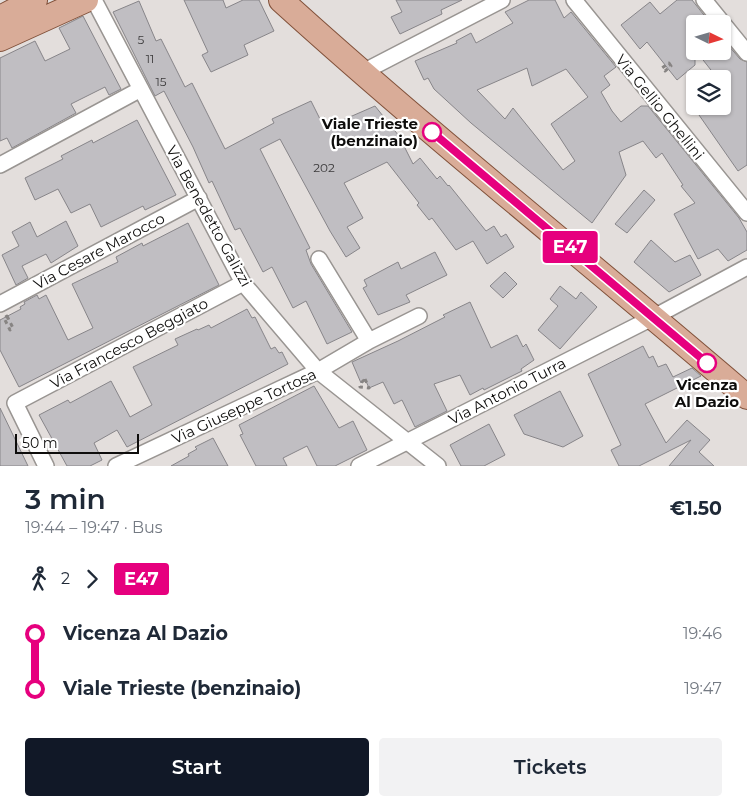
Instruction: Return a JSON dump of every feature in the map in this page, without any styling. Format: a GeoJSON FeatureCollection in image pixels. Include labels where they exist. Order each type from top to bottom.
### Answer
{"type":"FeatureCollection","features":[{"type":"Feature","properties":{"kind":"main road"},"geometry":{"type":"LineString","coordinates":[[0,18],[35,0]]}},
{"type":"Feature","properties":{"kind":"main road"},"geometry":{"type":"LineString","coordinates":[[0,40],[86,0]]}},
{"type":"Feature","properties":{"kind":"main road"},"geometry":{"type":"LineString","coordinates":[[281,0],[361,73],[747,397]]}},
{"type":"Feature","properties":{"kind":"main road"},"geometry":{"type":"LineString","coordinates":[[304,0],[344,57]]}},
{"type":"Feature","properties":{"kind":"street","name":"Via Benedetto Galizzi"},"geometry":{"type":"LineString","coordinates":[[94,0],[243,283],[318,371],[438,466]]}},
{"type":"Feature","properties":{"kind":"street"},"geometry":{"type":"LineString","coordinates":[[361,73],[502,0]]}},
{"type":"Feature","properties":{"kind":"street","name":"Via Gellio Ghellini"},"geometry":{"type":"LineString","coordinates":[[574,0],[747,213]]}},
{"type":"Feature","properties":{"kind":"street"},"geometry":{"type":"LineString","coordinates":[[704,0],[747,53]]}},
{"type":"Feature","properties":{"kind":"street"},"geometry":{"type":"LineString","coordinates":[[0,165],[141,89]]}},
{"type":"Feature","properties":{"kind":"street","name":"Via Cesare Marocco"},"geometry":{"type":"LineString","coordinates":[[3,310],[199,198]]}},
{"type":"Feature","properties":{"kind":"street"},"geometry":{"type":"LineString","coordinates":[[319,259],[369,341]]}},
{"type":"Feature","properties":{"kind":"street","name":"Via Antonio Turra"},"geometry":{"type":"LineString","coordinates":[[359,466],[654,318],[747,267]]}},
{"type":"Feature","properties":{"kind":"street","name":"Via Francesco Beggiato"},"geometry":{"type":"LineString","coordinates":[[46,466],[15,403],[243,283]]}},
{"type":"Feature","properties":{"kind":"street","name":"Via Giuseppe Tortosa"},"geometry":{"type":"LineString","coordinates":[[116,466],[318,371],[369,341],[419,316]]}},
{"type":"Feature","properties":{"kind":"building"},"geometry":{"type":"Polygon","coordinates":[[[184,0],[223,0],[226,8],[243,0],[259,0],[274,31],[244,45],[248,55],[211,72],[202,55],[208,52],[184,0]]]}},
{"type":"Feature","properties":{"kind":"building"},"geometry":{"type":"Polygon","coordinates":[[[396,0],[462,0],[441,10],[442,14],[400,34],[391,17],[402,12],[396,0]]]}},
{"type":"Feature","properties":{"kind":"building"},"geometry":{"type":"Polygon","coordinates":[[[529,0],[555,0],[564,18],[571,12],[616,67],[604,76],[610,85],[601,92],[612,111],[621,122],[641,106],[648,106],[739,218],[747,232],[747,250],[728,261],[718,249],[698,259],[674,214],[695,203],[681,186],[683,185],[662,153],[656,158],[643,141],[619,152],[626,175],[592,223],[471,123],[434,89],[428,78],[424,80],[415,61],[457,43],[456,41],[471,33],[476,43],[513,23],[505,12],[529,0]],[[527,68],[477,90],[505,119],[513,108],[563,170],[575,161],[551,124],[588,97],[566,69],[532,86],[527,68]]]}},
{"type":"Feature","properties":{"kind":"building"},"geometry":{"type":"Polygon","coordinates":[[[677,0],[692,0],[704,15],[686,15],[686,60],[695,60],[695,65],[686,70],[686,72],[677,80],[647,42],[640,49],[621,25],[650,2],[660,14],[677,0]]]}},
{"type":"Feature","properties":{"kind":"building"},"geometry":{"type":"Polygon","coordinates":[[[139,1],[156,41],[161,39],[185,87],[192,83],[225,149],[274,123],[272,119],[311,101],[320,119],[325,117],[329,126],[375,106],[399,136],[413,164],[420,158],[437,179],[440,176],[449,185],[486,231],[494,226],[501,237],[506,234],[514,247],[487,264],[473,241],[456,250],[432,218],[429,220],[417,205],[419,203],[387,162],[344,183],[363,218],[347,227],[360,248],[346,257],[280,139],[260,149],[310,248],[306,250],[311,264],[352,332],[327,344],[306,301],[293,308],[272,267],[263,272],[240,228],[235,230],[212,181],[209,183],[164,91],[155,96],[113,12],[139,1]]]}},
{"type":"Feature","properties":{"kind":"building"},"geometry":{"type":"Polygon","coordinates":[[[83,16],[121,89],[109,95],[105,87],[71,104],[76,113],[12,148],[7,138],[0,141],[0,58],[35,41],[45,61],[70,49],[59,28],[83,16]]]}},
{"type":"Feature","properties":{"kind":"building"},"geometry":{"type":"Polygon","coordinates":[[[731,48],[740,59],[747,62],[747,165],[738,171],[699,115],[731,115],[731,70],[711,70],[703,60],[731,60],[731,48]]]}},
{"type":"Feature","properties":{"kind":"building"},"geometry":{"type":"Polygon","coordinates":[[[137,120],[176,195],[145,210],[143,206],[101,227],[90,204],[71,213],[58,189],[35,200],[25,178],[63,159],[61,156],[92,140],[93,143],[137,120]]]}},
{"type":"Feature","properties":{"kind":"building"},"geometry":{"type":"Polygon","coordinates":[[[644,190],[655,200],[627,233],[615,224],[644,190]]]}},
{"type":"Feature","properties":{"kind":"building"},"geometry":{"type":"Polygon","coordinates":[[[66,221],[78,246],[51,263],[46,254],[22,266],[28,278],[16,285],[2,255],[19,246],[12,232],[30,222],[37,237],[66,221]]]}},
{"type":"Feature","properties":{"kind":"building"},"geometry":{"type":"Polygon","coordinates":[[[188,223],[219,285],[19,387],[0,350],[0,320],[21,309],[20,307],[25,304],[24,302],[37,295],[39,299],[46,295],[68,340],[93,328],[72,284],[118,262],[116,257],[142,243],[143,246],[188,223]]]}},
{"type":"Feature","properties":{"kind":"building"},"geometry":{"type":"Polygon","coordinates":[[[651,240],[675,262],[690,255],[701,275],[669,292],[634,262],[651,240]]]}},
{"type":"Feature","properties":{"kind":"building"},"geometry":{"type":"Polygon","coordinates":[[[435,252],[447,275],[406,295],[410,302],[378,315],[363,288],[367,286],[364,280],[398,262],[401,269],[435,252]]]}},
{"type":"Feature","properties":{"kind":"building"},"geometry":{"type":"Polygon","coordinates":[[[505,272],[517,284],[503,298],[490,286],[505,272]]]}},
{"type":"Feature","properties":{"kind":"building"},"geometry":{"type":"Polygon","coordinates":[[[560,286],[576,299],[581,292],[597,307],[560,349],[538,330],[558,306],[550,299],[560,286]]]}},
{"type":"Feature","properties":{"kind":"building"},"geometry":{"type":"Polygon","coordinates":[[[470,302],[491,348],[517,335],[523,347],[526,344],[534,360],[521,369],[522,371],[470,395],[460,375],[434,384],[447,411],[415,427],[402,400],[394,404],[383,382],[369,388],[365,379],[361,383],[352,362],[398,341],[470,302]]]}},
{"type":"Feature","properties":{"kind":"building"},"geometry":{"type":"Polygon","coordinates":[[[247,309],[252,318],[255,317],[271,349],[275,347],[279,353],[282,352],[288,364],[127,447],[117,430],[94,443],[102,460],[90,466],[67,466],[39,415],[68,400],[70,403],[111,381],[130,417],[152,405],[133,367],[178,345],[175,339],[209,325],[211,328],[247,309]]]}},
{"type":"Feature","properties":{"kind":"building"},"geometry":{"type":"Polygon","coordinates":[[[643,346],[649,358],[653,356],[658,367],[666,364],[673,377],[692,368],[701,376],[645,404],[666,443],[687,420],[710,440],[699,452],[714,466],[669,466],[691,440],[639,466],[619,466],[611,450],[621,445],[588,374],[643,346]]]}},
{"type":"Feature","properties":{"kind":"building"},"geometry":{"type":"Polygon","coordinates":[[[314,386],[339,428],[353,421],[367,450],[335,466],[317,466],[307,446],[283,458],[287,466],[256,466],[240,435],[243,434],[239,425],[314,386]]]}},
{"type":"Feature","properties":{"kind":"building"},"geometry":{"type":"Polygon","coordinates":[[[560,391],[583,436],[563,447],[524,434],[514,415],[560,391]]]}},
{"type":"Feature","properties":{"kind":"building"},"geometry":{"type":"Polygon","coordinates":[[[0,408],[28,466],[0,466],[0,408]]]}},
{"type":"Feature","properties":{"kind":"building"},"geometry":{"type":"Polygon","coordinates":[[[489,424],[505,455],[484,466],[461,466],[450,445],[489,424]]]}},
{"type":"Feature","properties":{"kind":"building"},"geometry":{"type":"Polygon","coordinates":[[[213,438],[228,466],[171,466],[189,456],[188,454],[197,449],[195,447],[213,438]]]}},
{"type":"Feature","properties":{"kind":"bus line","name":"E47"},"geometry":{"type":"LineString","coordinates":[[432,132],[601,272],[707,363]]}},
{"type":"Feature","properties":{"kind":"place","name":"Viale Trieste (benzinaio)"},"geometry":{"type":"Point","coordinates":[432,132]}},
{"type":"Feature","properties":{"kind":"place","name":"Vicenza Al Dazio"},"geometry":{"type":"Point","coordinates":[707,363]}}]}
